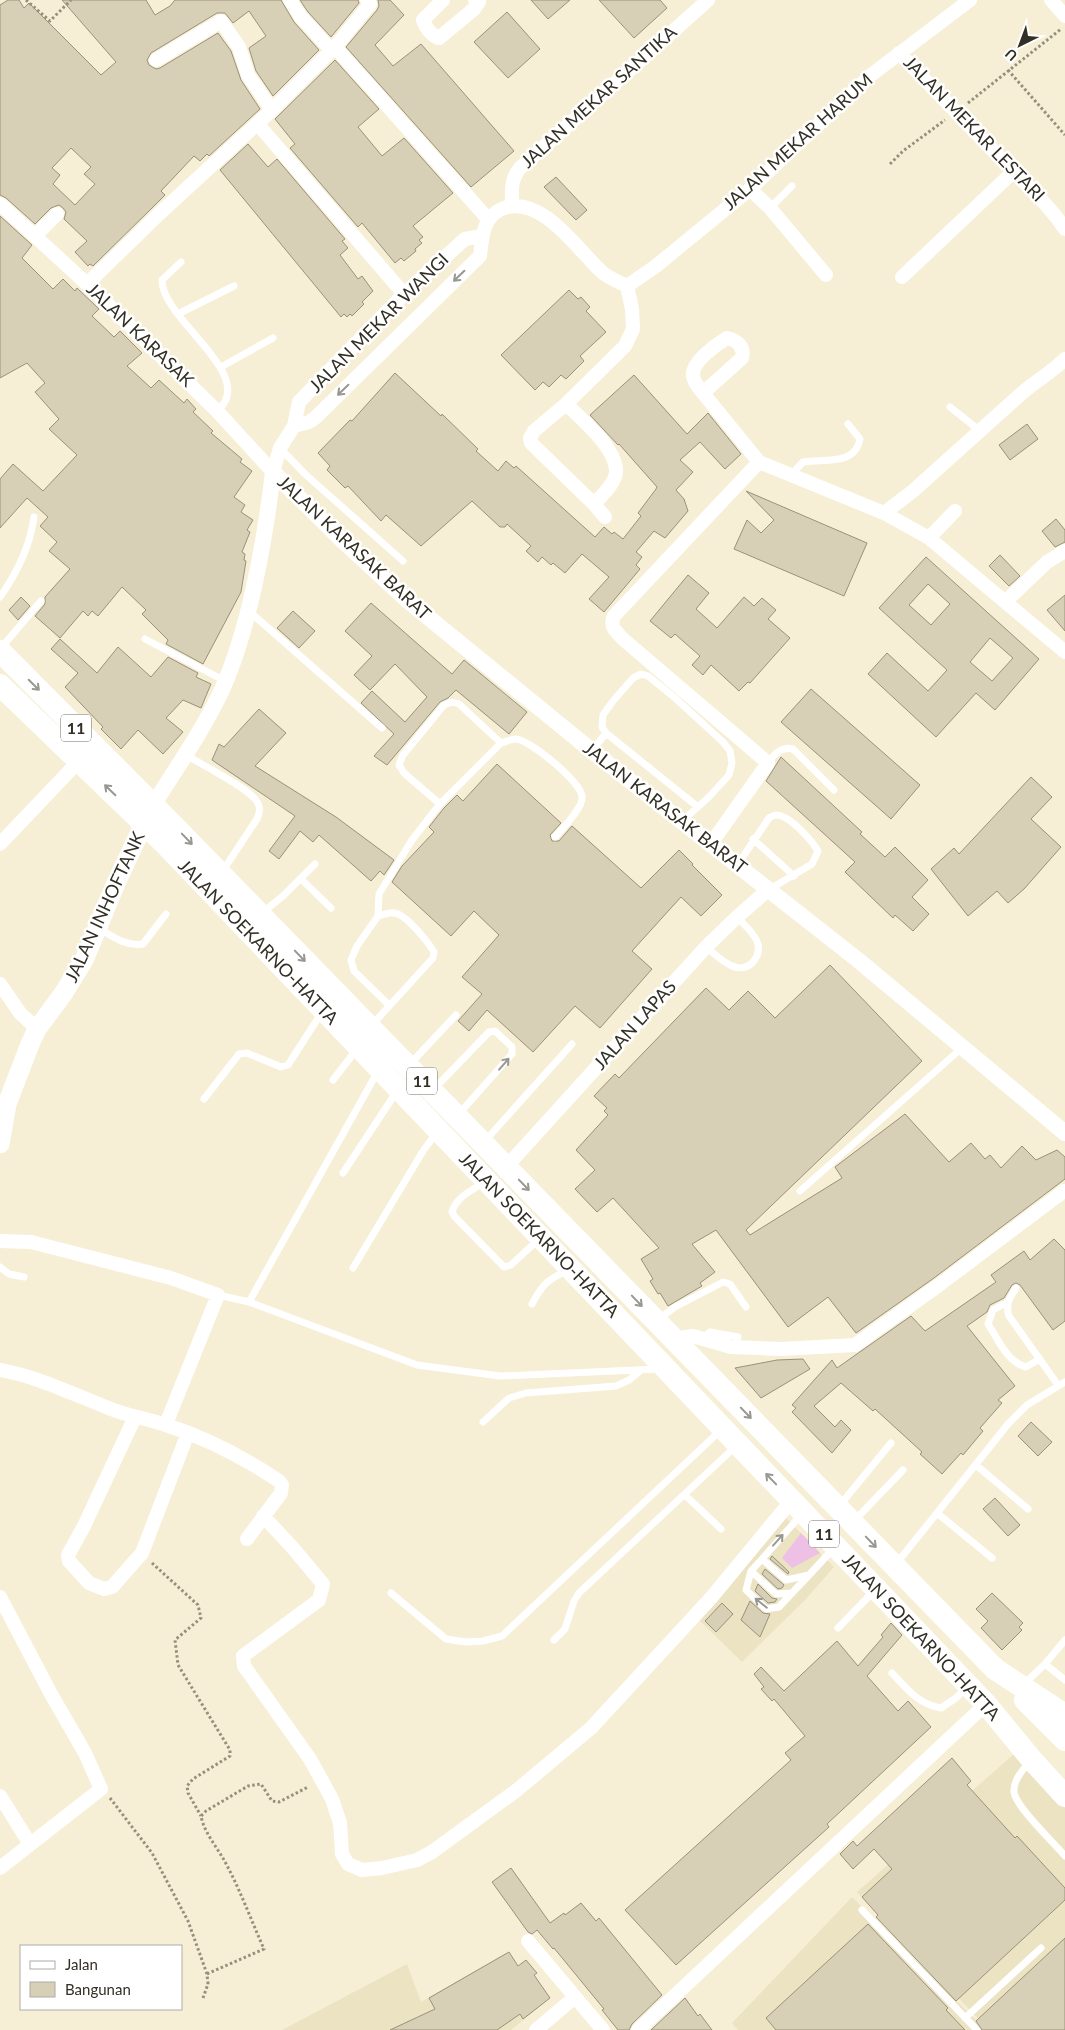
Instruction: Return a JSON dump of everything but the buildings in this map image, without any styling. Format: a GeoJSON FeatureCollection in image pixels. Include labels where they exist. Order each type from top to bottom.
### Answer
{"type":"FeatureCollection","features":[{"type":"Feature","properties":{"kind":"highway","name":"JALAN SOEKARNO-HATTA"},"geometry":{"type":"LineString","coordinates":[[0,650],[323,1010],[986,1704],[1032,1760],[1065,1796]]}},
{"type":"Feature","properties":{"kind":"highway","name":"JALAN SOEKARNO-HATTA"},"geometry":{"type":"LineString","coordinates":[[0,685],[79,761],[149,814],[220,874],[674,1339],[697,1348],[712,1378],[995,1669],[1061,1710]]}},
{"type":"Feature","properties":{"kind":"highway","name":"11"},"geometry":{"type":"LineString","coordinates":[[995,1669],[1065,1740]]}},
{"type":"Feature","properties":{"kind":"highway","name":"11"},"geometry":{"type":"LineString","coordinates":[[986,1704],[1065,1778]]}},
{"type":"Feature","properties":{"kind":"main road","name":"JALAN INHOFTANK"},"geometry":{"type":"LineString","coordinates":[[0,1144],[7,1104],[37,1029],[63,994],[84,960],[117,881],[149,814]]}},
{"type":"Feature","properties":{"kind":"street"},"geometry":{"type":"LineString","coordinates":[[290,0],[301,17],[334,49],[488,219],[497,211],[512,206],[534,211],[554,224],[612,280],[627,286],[632,309],[633,329],[625,346],[566,404],[534,431],[530,438],[532,443],[605,517]]}},
{"type":"Feature","properties":{"kind":"street"},"geometry":{"type":"LineString","coordinates":[[87,284],[334,49],[370,4],[367,0]]}},
{"type":"Feature","properties":{"kind":"street"},"geometry":{"type":"LineString","coordinates":[[443,0],[423,20],[424,25],[439,38],[474,9],[479,1]]}},
{"type":"Feature","properties":{"kind":"street","name":"JALAN MEKAR HARUM"},"geometry":{"type":"LineString","coordinates":[[627,286],[656,266],[750,190],[871,75],[970,0]]}},
{"type":"Feature","properties":{"kind":"street"},"geometry":{"type":"LineString","coordinates":[[1051,0],[1065,16]]}},
{"type":"Feature","properties":{"kind":"street","name":"JALAN MEKAR SANTIKA"},"geometry":{"type":"LineString","coordinates":[[512,206],[512,184],[514,175],[520,168],[703,2]]}},
{"type":"Feature","properties":{"kind":"street"},"geometry":{"type":"LineString","coordinates":[[156,60],[221,21],[239,47],[248,75],[272,110]]}},
{"type":"Feature","properties":{"kind":"street","name":"JALAN MEKAR LESTARI"},"geometry":{"type":"LineString","coordinates":[[900,53],[1013,172],[1054,212],[1065,230]]}},
{"type":"Feature","properties":{"kind":"street"},"geometry":{"type":"LineString","coordinates":[[262,129],[404,294]]}},
{"type":"Feature","properties":{"kind":"street"},"geometry":{"type":"LineString","coordinates":[[902,277],[1013,172]]}},
{"type":"Feature","properties":{"kind":"street"},"geometry":{"type":"LineString","coordinates":[[750,190],[770,208],[826,275]]}},
{"type":"Feature","properties":{"kind":"street","name":"JALAN KARASAK"},"geometry":{"type":"LineString","coordinates":[[0,204],[36,235],[217,411],[273,472]]}},
{"type":"Feature","properties":{"kind":"street"},"geometry":{"type":"LineString","coordinates":[[36,235],[57,214]]}},
{"type":"Feature","properties":{"kind":"street","name":"JALAN MEKAR WANGI"},"geometry":{"type":"LineString","coordinates":[[294,426],[309,422],[327,406],[480,256],[482,236],[488,219]]}},
{"type":"Feature","properties":{"kind":"street","name":"JALAN MEKAR WANGI"},"geometry":{"type":"LineString","coordinates":[[149,814],[185,755],[225,681],[248,610],[268,513],[273,472],[280,448],[294,426],[299,402],[404,294],[464,239],[482,236]]}},
{"type":"Feature","properties":{"kind":"street"},"geometry":{"type":"LineString","coordinates":[[884,513],[913,490],[1022,393],[1065,359]]}},
{"type":"Feature","properties":{"kind":"street"},"geometry":{"type":"LineString","coordinates":[[313,389],[327,406]]}},
{"type":"Feature","properties":{"kind":"street"},"geometry":{"type":"LineString","coordinates":[[703,393],[759,462],[884,513],[928,538],[1065,652]]}},
{"type":"Feature","properties":{"kind":"street"},"geometry":{"type":"LineString","coordinates":[[566,404],[593,431],[614,458],[616,473],[612,484],[594,504]]}},
{"type":"Feature","properties":{"kind":"street"},"geometry":{"type":"LineString","coordinates":[[710,844],[768,763],[630,645],[612,626],[611,621],[759,462]]}},
{"type":"Feature","properties":{"kind":"street","name":"JALAN KARASAK BARAT"},"geometry":{"type":"LineString","coordinates":[[273,472],[342,540],[407,600],[592,751],[769,889],[964,1047],[1065,1133]]}},
{"type":"Feature","properties":{"kind":"street"},"geometry":{"type":"LineString","coordinates":[[928,538],[955,511]]}},
{"type":"Feature","properties":{"kind":"street"},"geometry":{"type":"LineString","coordinates":[[1006,601],[1047,562],[1065,551]]}},
{"type":"Feature","properties":{"kind":"street"},"geometry":{"type":"LineString","coordinates":[[0,844],[79,761]]}},
{"type":"Feature","properties":{"kind":"street","name":"JALAN LAPAS"},"geometry":{"type":"LineString","coordinates":[[506,1167],[706,947],[769,889]]}},
{"type":"Feature","properties":{"kind":"street"},"geometry":{"type":"LineString","coordinates":[[0,984],[20,1013],[37,1029]]}},
{"type":"Feature","properties":{"kind":"street"},"geometry":{"type":"LineString","coordinates":[[697,1348],[781,1349],[855,1345],[939,1286],[1064,1191]]}},
{"type":"Feature","properties":{"kind":"street"},"geometry":{"type":"LineString","coordinates":[[0,1241],[31,1242],[171,1278],[218,1295],[166,1424]]}},
{"type":"Feature","properties":{"kind":"street"},"geometry":{"type":"LineString","coordinates":[[0,1370],[23,1374],[135,1417],[166,1424],[213,1444],[270,1475],[282,1485],[281,1493],[247,1538]]}},
{"type":"Feature","properties":{"kind":"street"},"geometry":{"type":"LineString","coordinates":[[135,1417],[84,1526],[68,1555],[69,1561],[74,1568],[89,1583],[104,1589],[112,1587],[142,1554],[188,1433]]}},
{"type":"Feature","properties":{"kind":"street"},"geometry":{"type":"LineString","coordinates":[[263,1516],[323,1584],[319,1600],[243,1656],[244,1666],[322,1780],[332,1799],[340,1823],[342,1854],[348,1864],[362,1870],[382,1868],[418,1860],[432,1852],[517,1790],[591,1728],[798,1506]]}},
{"type":"Feature","properties":{"kind":"street"},"geometry":{"type":"LineString","coordinates":[[0,1598],[85,1753],[101,1789],[0,1868]]}},
{"type":"Feature","properties":{"kind":"street"},"geometry":{"type":"LineString","coordinates":[[638,2030],[986,1704]]}},
{"type":"Feature","properties":{"kind":"street"},"geometry":{"type":"LineString","coordinates":[[0,1796],[30,1844]]}},
{"type":"Feature","properties":{"kind":"street"},"geometry":{"type":"LineString","coordinates":[[528,1942],[603,2030]]}},
{"type":"Feature","properties":{"kind":"street"},"geometry":{"type":"LineString","coordinates":[[536,2030],[575,1998]]}},
{"type":"Feature","properties":{"kind":"lane"},"geometry":{"type":"LineString","coordinates":[[770,208],[792,186]]}},
{"type":"Feature","properties":{"kind":"lane"},"geometry":{"type":"LineString","coordinates":[[181,262],[162,280],[162,288],[178,314],[221,367],[226,378],[228,398],[224,406],[217,411]]}},
{"type":"Feature","properties":{"kind":"lane"},"geometry":{"type":"LineString","coordinates":[[178,314],[234,286]]}},
{"type":"Feature","properties":{"kind":"lane"},"geometry":{"type":"LineString","coordinates":[[221,367],[273,338]]}},
{"type":"Feature","properties":{"kind":"lane"},"geometry":{"type":"LineString","coordinates":[[950,407],[979,430]]}},
{"type":"Feature","properties":{"kind":"lane"},"geometry":{"type":"LineString","coordinates":[[790,476],[798,465],[803,462],[837,460],[854,451],[859,445],[860,439],[848,424]]}},
{"type":"Feature","properties":{"kind":"lane"},"geometry":{"type":"LineString","coordinates":[[280,448],[305,474],[403,561]]}},
{"type":"Feature","properties":{"kind":"lane"},"geometry":{"type":"LineString","coordinates":[[0,597],[13,578],[30,541],[34,518]]}},
{"type":"Feature","properties":{"kind":"lane"},"geometry":{"type":"LineString","coordinates":[[0,650],[41,601]]}},
{"type":"Feature","properties":{"kind":"lane"},"geometry":{"type":"LineString","coordinates":[[248,610],[382,728]]}},
{"type":"Feature","properties":{"kind":"lane"},"geometry":{"type":"LineString","coordinates":[[145,639],[225,681]]}},
{"type":"Feature","properties":{"kind":"lane"},"geometry":{"type":"LineString","coordinates":[[681,822],[698,807],[729,775],[732,763],[730,751],[723,742],[674,697],[648,676],[641,674],[633,678],[613,701],[601,721],[602,727],[606,733],[698,807]]}},
{"type":"Feature","properties":{"kind":"lane"},"geometry":{"type":"LineString","coordinates":[[440,804],[404,773],[399,765],[403,755],[444,705],[452,702],[458,704],[501,743]]}},
{"type":"Feature","properties":{"kind":"lane"},"geometry":{"type":"LineString","coordinates":[[592,751],[606,733]]}},
{"type":"Feature","properties":{"kind":"lane"},"geometry":{"type":"LineString","coordinates":[[390,1005],[354,971],[351,960],[357,946],[378,916],[379,894],[412,840],[440,804],[501,743],[515,739],[526,742],[561,769],[576,785],[582,795],[581,805],[555,837]]}},
{"type":"Feature","properties":{"kind":"lane"},"geometry":{"type":"LineString","coordinates":[[768,763],[782,749],[793,749],[834,790]]}},
{"type":"Feature","properties":{"kind":"lane"},"geometry":{"type":"LineString","coordinates":[[185,755],[247,792],[256,800],[260,811],[257,819],[220,874]]}},
{"type":"Feature","properties":{"kind":"lane"},"geometry":{"type":"LineString","coordinates":[[738,864],[753,839],[769,818],[776,815],[787,818],[812,840],[818,851],[812,864],[769,889]]}},
{"type":"Feature","properties":{"kind":"lane"},"geometry":{"type":"LineString","coordinates":[[753,839],[794,876]]}},
{"type":"Feature","properties":{"kind":"lane"},"geometry":{"type":"LineString","coordinates":[[260,914],[301,879],[315,864]]}},
{"type":"Feature","properties":{"kind":"lane"},"geometry":{"type":"LineString","coordinates":[[301,879],[331,908]]}},
{"type":"Feature","properties":{"kind":"lane"},"geometry":{"type":"LineString","coordinates":[[370,1027],[433,958],[434,952],[428,941],[400,914],[392,912],[378,916]]}},
{"type":"Feature","properties":{"kind":"lane"},"geometry":{"type":"LineString","coordinates":[[98,928],[125,943],[135,946],[143,944],[166,914]]}},
{"type":"Feature","properties":{"kind":"lane"},"geometry":{"type":"LineString","coordinates":[[706,947],[736,968],[752,964],[759,952],[758,943],[737,917]]}},
{"type":"Feature","properties":{"kind":"lane"},"geometry":{"type":"LineString","coordinates":[[204,1099],[239,1054],[247,1053],[281,1067],[288,1065],[323,1010]]}},
{"type":"Feature","properties":{"kind":"lane"},"geometry":{"type":"LineString","coordinates":[[408,1066],[456,1015]]}},
{"type":"Feature","properties":{"kind":"lane"},"geometry":{"type":"LineString","coordinates":[[432,1091],[489,1032],[495,1031],[512,1047],[512,1054],[506,1062],[456,1116]]}},
{"type":"Feature","properties":{"kind":"lane"},"geometry":{"type":"LineString","coordinates":[[483,1144],[572,1044]]}},
{"type":"Feature","properties":{"kind":"lane"},"geometry":{"type":"LineString","coordinates":[[333,1080],[358,1047]]}},
{"type":"Feature","properties":{"kind":"lane"},"geometry":{"type":"LineString","coordinates":[[800,1191],[964,1047]]}},
{"type":"Feature","properties":{"kind":"lane"},"geometry":{"type":"LineString","coordinates":[[249,1302],[379,1069]]}},
{"type":"Feature","properties":{"kind":"lane"},"geometry":{"type":"LineString","coordinates":[[343,1173],[399,1089]]}},
{"type":"Feature","properties":{"kind":"lane"},"geometry":{"type":"LineString","coordinates":[[353,1268],[438,1130]]}},
{"type":"Feature","properties":{"kind":"lane"},"geometry":{"type":"LineString","coordinates":[[487,1181],[465,1194],[454,1206],[452,1212],[455,1217],[504,1267],[511,1265],[541,1237]]}},
{"type":"Feature","properties":{"kind":"lane"},"geometry":{"type":"LineString","coordinates":[[0,1267],[8,1274],[24,1277]]}},
{"type":"Feature","properties":{"kind":"lane"},"geometry":{"type":"LineString","coordinates":[[532,1304],[541,1287],[551,1278],[571,1268]]}},
{"type":"Feature","properties":{"kind":"lane"},"geometry":{"type":"LineString","coordinates":[[656,1321],[675,1307],[723,1282],[730,1284],[746,1308]]}},
{"type":"Feature","properties":{"kind":"lane"},"geometry":{"type":"LineString","coordinates":[[895,1566],[1015,1418],[1027,1405],[1062,1383],[1040,1359],[1009,1316],[1006,1309],[1016,1288]]}},
{"type":"Feature","properties":{"kind":"lane"},"geometry":{"type":"LineString","coordinates":[[218,1295],[249,1302],[417,1365],[500,1376],[641,1371],[664,1366]]}},
{"type":"Feature","properties":{"kind":"lane"},"geometry":{"type":"LineString","coordinates":[[1008,1302],[993,1310],[988,1324],[1010,1358],[1020,1366],[1026,1367],[1040,1359]]}},
{"type":"Feature","properties":{"kind":"lane"},"geometry":{"type":"LineString","coordinates":[[697,1348],[710,1332],[738,1336]]}},
{"type":"Feature","properties":{"kind":"lane"},"geometry":{"type":"LineString","coordinates":[[483,1422],[509,1398],[526,1393],[616,1386],[629,1380],[641,1371]]}},
{"type":"Feature","properties":{"kind":"lane"},"geometry":{"type":"LineString","coordinates":[[391,1593],[446,1639],[466,1642],[483,1641],[502,1636],[723,1428]]}},
{"type":"Feature","properties":{"kind":"lane"},"geometry":{"type":"LineString","coordinates":[[554,1640],[565,1629],[574,1601],[580,1593],[738,1444]]}},
{"type":"Feature","properties":{"kind":"lane"},"geometry":{"type":"LineString","coordinates":[[845,1515],[890,1444]]}},
{"type":"Feature","properties":{"kind":"lane"},"geometry":{"type":"LineString","coordinates":[[976,1465],[1028,1509]]}},
{"type":"Feature","properties":{"kind":"lane"},"geometry":{"type":"LineString","coordinates":[[845,1515],[903,1470]]}},
{"type":"Feature","properties":{"kind":"lane"},"geometry":{"type":"LineString","coordinates":[[685,1495],[721,1529]]}},
{"type":"Feature","properties":{"kind":"lane"},"geometry":{"type":"LineString","coordinates":[[798,1506],[762,1559],[751,1571],[746,1590],[766,1609],[779,1607],[836,1546]]}},
{"type":"Feature","properties":{"kind":"lane"},"geometry":{"type":"LineString","coordinates":[[937,1513],[992,1558]]}},
{"type":"Feature","properties":{"kind":"lane"},"geometry":{"type":"LineString","coordinates":[[762,1559],[786,1580],[809,1575]]}},
{"type":"Feature","properties":{"kind":"lane"},"geometry":{"type":"LineString","coordinates":[[751,1571],[776,1594],[792,1593]]}},
{"type":"Feature","properties":{"kind":"lane"},"geometry":{"type":"LineString","coordinates":[[838,1628],[876,1589]]}},
{"type":"Feature","properties":{"kind":"lane"},"geometry":{"type":"LineString","coordinates":[[1022,1686],[1045,1664],[1065,1640]]}},
{"type":"Feature","properties":{"kind":"lane"},"geometry":{"type":"LineString","coordinates":[[1045,1664],[1065,1680]]}},
{"type":"Feature","properties":{"kind":"lane"},"geometry":{"type":"LineString","coordinates":[[892,1672],[910,1693],[928,1706],[941,1708],[956,1698],[968,1685]]}},
{"type":"Feature","properties":{"kind":"lane"},"geometry":{"type":"LineString","coordinates":[[1032,1760],[1023,1769],[1016,1783],[1014,1793],[1026,1813],[1065,1856]]}},
{"type":"Feature","properties":{"kind":"lane"},"geometry":{"type":"LineString","coordinates":[[862,1910],[977,2030]]}},
{"type":"Feature","properties":{"kind":"lane"},"geometry":{"type":"LineString","coordinates":[[965,2018],[1041,1948]]}},
{"type":"Feature","properties":{"kind":"path"},"geometry":{"type":"LineString","coordinates":[[26,0],[50,21],[71,0]]}},
{"type":"Feature","properties":{"kind":"path"},"geometry":{"type":"LineString","coordinates":[[890,164],[903,151],[956,112],[1065,26]]}},
{"type":"Feature","properties":{"kind":"path"},"geometry":{"type":"LineString","coordinates":[[1008,70],[1065,135]]}},
{"type":"Feature","properties":{"kind":"path"},"geometry":{"type":"LineString","coordinates":[[142,1554],[198,1605],[201,1618],[175,1640],[178,1665],[230,1750],[230,1756],[193,1779],[187,1786],[188,1793],[201,1816],[203,1825],[225,1861],[264,1949],[206,1974]]}},
{"type":"Feature","properties":{"kind":"path"},"geometry":{"type":"LineString","coordinates":[[201,1816],[206,1811],[248,1786],[261,1784],[272,1801],[279,1802],[322,1780]]}},
{"type":"Feature","properties":{"kind":"path"},"geometry":{"type":"LineString","coordinates":[[101,1789],[119,1808],[152,1853],[188,1921],[208,1984],[203,1998]]}},
{"type":"Feature","properties":{"kind":"shaded area"},"geometry":{"type":"Polygon","coordinates":[[[784,1516],[834,1567],[804,1601],[742,1662],[698,1619],[784,1516]]]}},
{"type":"Feature","properties":{"kind":"shaded area"},"geometry":{"type":"Polygon","coordinates":[[[801,1533],[820,1553],[792,1568],[782,1558],[801,1533]]]}},
{"type":"Feature","properties":{"kind":"shaded area"},"geometry":{"type":"Polygon","coordinates":[[[1014,1754],[1065,1808],[1065,2030],[989,2030],[857,1892],[1014,1754]]]}},
{"type":"Feature","properties":{"kind":"shaded area"},"geometry":{"type":"Polygon","coordinates":[[[852,1897],[986,2030],[738,2030],[732,2023],[852,1897]]]}},
{"type":"Feature","properties":{"kind":"shaded area"},"geometry":{"type":"Polygon","coordinates":[[[504,1954],[544,2003],[511,2030],[282,2030],[407,1964],[421,2002],[504,1954]]]}}]}
